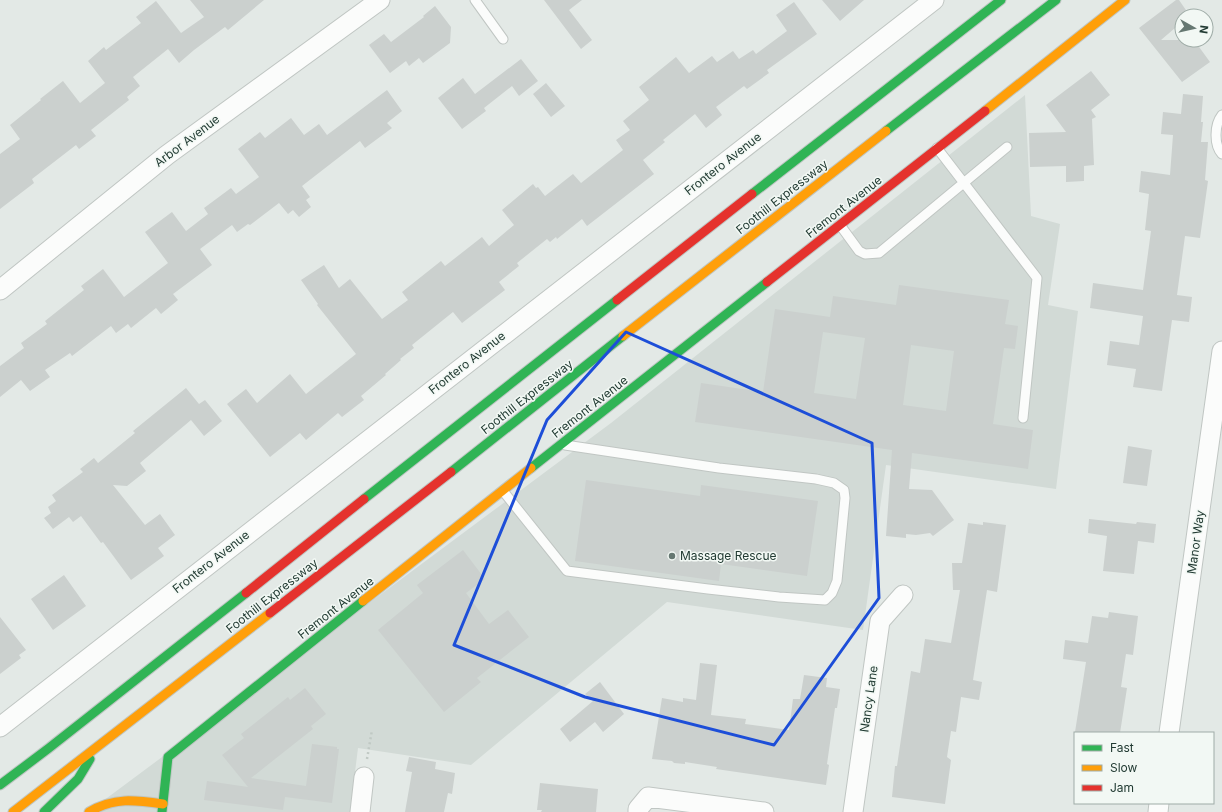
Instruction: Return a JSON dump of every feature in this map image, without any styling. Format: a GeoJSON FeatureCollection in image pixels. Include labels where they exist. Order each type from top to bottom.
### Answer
{"type":"FeatureCollection","features":[{"type":"Feature","properties":{"kind":"main road","name":"Foothill Expressway"},"geometry":{"type":"LineString","coordinates":[[0,784],[49,748],[657,268],[1001,0]]}},
{"type":"Feature","properties":{"kind":"main road","name":"Foothill Expressway"},"geometry":{"type":"LineString","coordinates":[[13,812],[1056,0]]}},
{"type":"Feature","properties":{"kind":"main road","name":"Fremont Avenue"},"geometry":{"type":"LineString","coordinates":[[89,812],[98,806],[126,799],[163,808],[168,757],[1125,0]]}},
{"type":"Feature","properties":{"kind":"main road"},"geometry":{"type":"LineString","coordinates":[[44,812],[78,779],[97,746]]}},
{"type":"Feature","properties":{"kind":"main road"},"geometry":{"type":"LineString","coordinates":[[21,758],[49,748]]}},
{"type":"Feature","properties":{"kind":"street","name":"Arbor Avenue"},"geometry":{"type":"LineString","coordinates":[[0,290],[167,155],[380,0]]}},
{"type":"Feature","properties":{"kind":"street","name":"Frontero Avenue"},"geometry":{"type":"LineString","coordinates":[[0,726],[934,0]]}},
{"type":"Feature","properties":{"kind":"street","name":"Manor Way"},"geometry":{"type":"LineString","coordinates":[[1169,732],[1222,351]]}},
{"type":"Feature","properties":{"kind":"street","name":"Nancy Lane"},"geometry":{"type":"LineString","coordinates":[[853,812],[880,621],[903,595]]}},
{"type":"Feature","properties":{"kind":"street"},"geometry":{"type":"LineString","coordinates":[[360,812],[364,777]]}},
{"type":"Feature","properties":{"kind":"street"},"geometry":{"type":"LineString","coordinates":[[638,812],[648,797],[764,812]]}},
{"type":"Feature","properties":{"kind":"lane"},"geometry":{"type":"LineString","coordinates":[[475,0],[503,39]]}},
{"type":"Feature","properties":{"kind":"lane"},"geometry":{"type":"LineString","coordinates":[[1222,115],[1219,119],[1217,131],[1217,143],[1222,154]]}},
{"type":"Feature","properties":{"kind":"lane"},"geometry":{"type":"LineString","coordinates":[[840,225],[859,251],[865,254],[878,253],[884,250],[1007,147]]}},
{"type":"Feature","properties":{"kind":"lane"},"geometry":{"type":"LineString","coordinates":[[937,148],[1037,278],[1023,418]]}},
{"type":"Feature","properties":{"kind":"lane"},"geometry":{"type":"LineString","coordinates":[[503,491],[567,571],[779,597],[825,600],[832,593],[837,581],[845,498],[844,490],[834,483],[816,479],[719,468],[562,444]]}},
{"type":"Feature","properties":{"kind":"path"},"geometry":{"type":"LineString","coordinates":[[364,777],[372,730]]}},
{"type":"Feature","properties":{"kind":"highlighted area"},"geometry":{"type":"Polygon","coordinates":[[[626,332],[872,443],[879,598],[774,745],[585,697],[454,645],[547,420],[626,332]]]}},
{"type":"Feature","properties":{"kind":"shaded area"},"geometry":{"type":"Polygon","coordinates":[[[1025,95],[1031,216],[1060,224],[1048,305],[1078,311],[1056,489],[886,465],[863,630],[667,602],[471,765],[358,748],[350,812],[90,812],[611,423],[1025,95]]]}},
{"type":"Feature","properties":{"kind":"building"},"geometry":{"type":"Polygon","coordinates":[[[190,0],[264,0],[228,30],[225,27],[179,63],[168,49],[133,77],[140,86],[127,97],[129,100],[91,130],[96,136],[79,149],[76,145],[32,179],[34,183],[0,209],[0,154],[20,139],[10,125],[63,81],[80,103],[105,83],[88,61],[104,47],[106,50],[141,23],[136,17],[156,1],[181,33],[204,17],[190,0]]]}},
{"type":"Feature","properties":{"kind":"building"},"geometry":{"type":"Polygon","coordinates":[[[544,0],[582,0],[569,10],[592,40],[581,49],[544,0]]]}},
{"type":"Feature","properties":{"kind":"building"},"geometry":{"type":"Polygon","coordinates":[[[822,0],[864,0],[840,21],[822,0]]]}},
{"type":"Feature","properties":{"kind":"building"},"geometry":{"type":"Polygon","coordinates":[[[1176,0],[1179,0],[1184,8],[1174,8],[1174,29],[1161,40],[1174,40],[1174,48],[1200,48],[1210,62],[1182,82],[1139,28],[1176,0]]]}},
{"type":"Feature","properties":{"kind":"building"},"geometry":{"type":"Polygon","coordinates":[[[794,2],[817,34],[767,70],[769,73],[747,89],[744,86],[716,107],[722,115],[706,128],[695,114],[663,140],[665,142],[643,160],[654,174],[587,226],[582,219],[557,239],[556,237],[550,242],[547,239],[517,263],[519,266],[499,282],[505,290],[462,323],[453,312],[412,345],[414,348],[400,359],[401,360],[385,374],[386,375],[361,396],[364,400],[342,417],[338,413],[306,440],[300,433],[270,457],[227,404],[246,389],[257,403],[290,374],[306,394],[356,354],[317,305],[318,304],[301,280],[324,265],[339,288],[350,279],[382,319],[408,300],[402,292],[441,261],[445,266],[482,237],[489,246],[514,225],[502,210],[533,184],[536,188],[538,187],[545,196],[573,174],[581,183],[623,150],[616,140],[630,130],[623,121],[649,100],[639,87],[676,57],[689,73],[712,56],[717,62],[733,51],[739,59],[753,50],[756,54],[787,31],[776,15],[794,2]]]}},
{"type":"Feature","properties":{"kind":"building"},"geometry":{"type":"Polygon","coordinates":[[[435,6],[451,27],[450,43],[423,63],[419,58],[409,66],[406,61],[390,73],[369,45],[384,34],[391,42],[424,17],[423,16],[435,6]]]}},
{"type":"Feature","properties":{"kind":"building"},"geometry":{"type":"Polygon","coordinates":[[[521,59],[538,81],[519,96],[512,86],[484,108],[486,111],[462,129],[438,98],[463,78],[475,94],[521,59]]]}},
{"type":"Feature","properties":{"kind":"building"},"geometry":{"type":"Polygon","coordinates":[[[1091,71],[1110,95],[1091,110],[1096,117],[1092,119],[1094,165],[1084,166],[1084,181],[1066,182],[1066,166],[1030,167],[1029,133],[1066,132],[1046,105],[1091,71]]]}},
{"type":"Feature","properties":{"kind":"building"},"geometry":{"type":"Polygon","coordinates":[[[546,83],[565,106],[551,117],[533,94],[546,83]]]}},
{"type":"Feature","properties":{"kind":"building"},"geometry":{"type":"Polygon","coordinates":[[[387,90],[402,111],[387,123],[392,128],[365,148],[360,141],[302,186],[310,197],[306,200],[311,207],[299,217],[293,210],[288,214],[279,203],[250,225],[248,224],[237,232],[232,225],[200,249],[212,265],[173,294],[178,300],[161,314],[156,308],[131,328],[128,324],[116,333],[111,326],[72,356],[70,353],[45,370],[50,377],[30,391],[21,380],[0,397],[0,366],[24,348],[21,343],[47,324],[45,321],[84,290],[81,286],[103,269],[124,297],[168,263],[145,232],[172,212],[186,231],[208,214],[204,208],[231,188],[236,194],[259,177],[238,149],[260,132],[265,138],[291,118],[304,135],[319,124],[327,135],[387,90]]]}},
{"type":"Feature","properties":{"kind":"building"},"geometry":{"type":"Polygon","coordinates":[[[1183,94],[1203,96],[1201,142],[1208,142],[1205,180],[1208,181],[1200,238],[1185,236],[1177,295],[1192,297],[1189,322],[1172,320],[1162,391],[1133,387],[1136,369],[1107,365],[1110,341],[1139,345],[1143,316],[1090,308],[1093,283],[1143,290],[1151,231],[1145,230],[1149,194],[1139,192],[1141,171],[1170,175],[1173,135],[1161,134],[1163,112],[1181,114],[1183,94]]]}},
{"type":"Feature","properties":{"kind":"building"},"geometry":{"type":"Polygon","coordinates":[[[899,285],[1009,300],[1005,324],[1018,326],[1015,349],[1004,348],[993,424],[1033,430],[1028,469],[912,453],[909,489],[932,490],[954,520],[933,536],[930,533],[916,535],[906,534],[906,538],[886,536],[892,450],[695,422],[701,383],[763,392],[775,309],[830,317],[833,296],[896,305],[899,285]],[[823,332],[814,393],[856,399],[865,338],[823,332]],[[911,345],[903,405],[946,411],[954,351],[911,345]]]}},
{"type":"Feature","properties":{"kind":"building"},"geometry":{"type":"Polygon","coordinates":[[[186,388],[199,404],[205,400],[222,421],[204,436],[191,420],[140,463],[146,471],[127,486],[113,485],[145,525],[160,514],[175,535],[158,548],[164,556],[131,580],[103,542],[101,543],[81,516],[73,522],[69,517],[53,529],[44,518],[51,513],[48,507],[56,501],[52,495],[83,472],[80,469],[94,458],[98,463],[135,433],[133,431],[186,388]]]}},
{"type":"Feature","properties":{"kind":"building"},"geometry":{"type":"Polygon","coordinates":[[[1128,446],[1152,450],[1147,486],[1123,483],[1128,446]]]}},
{"type":"Feature","properties":{"kind":"building"},"geometry":{"type":"Polygon","coordinates":[[[586,480],[700,496],[701,485],[818,501],[807,576],[721,564],[719,581],[575,561],[586,480]]]}},
{"type":"Feature","properties":{"kind":"building"},"geometry":{"type":"Polygon","coordinates":[[[1089,519],[1136,524],[1137,522],[1156,524],[1154,543],[1138,541],[1134,574],[1103,571],[1107,536],[1088,533],[1089,519]]]}},
{"type":"Feature","properties":{"kind":"building"},"geometry":{"type":"Polygon","coordinates":[[[983,522],[1006,525],[997,592],[987,590],[973,680],[982,682],[979,700],[961,697],[956,732],[951,731],[947,757],[951,760],[945,804],[892,797],[895,766],[897,766],[911,671],[920,673],[925,639],[951,643],[960,590],[953,590],[952,563],[962,563],[968,523],[983,525],[983,522]]]}},
{"type":"Feature","properties":{"kind":"building"},"geometry":{"type":"Polygon","coordinates":[[[463,550],[485,579],[466,593],[489,624],[508,610],[529,637],[477,678],[481,682],[444,712],[378,630],[423,593],[417,585],[463,550]]]}},
{"type":"Feature","properties":{"kind":"building"},"geometry":{"type":"Polygon","coordinates":[[[64,575],[86,606],[53,630],[31,599],[64,575]]]}},
{"type":"Feature","properties":{"kind":"building"},"geometry":{"type":"Polygon","coordinates":[[[1109,612],[1138,616],[1133,655],[1126,654],[1121,687],[1127,688],[1120,732],[1075,732],[1086,662],[1063,659],[1065,640],[1088,643],[1092,616],[1108,618],[1109,612]]]}},
{"type":"Feature","properties":{"kind":"building"},"geometry":{"type":"Polygon","coordinates":[[[0,617],[26,650],[19,655],[21,658],[0,674],[0,617]]]}},
{"type":"Feature","properties":{"kind":"building"},"geometry":{"type":"Polygon","coordinates":[[[700,663],[717,665],[711,715],[746,719],[745,724],[789,730],[793,699],[800,699],[804,675],[827,678],[826,687],[840,689],[837,708],[835,708],[827,764],[829,765],[826,785],[716,769],[717,767],[685,762],[685,764],[652,759],[662,698],[683,702],[683,698],[696,700],[700,663]]]}},
{"type":"Feature","properties":{"kind":"building"},"geometry":{"type":"Polygon","coordinates":[[[600,682],[624,714],[603,732],[595,722],[570,742],[560,729],[593,701],[585,694],[600,682]]]}},
{"type":"Feature","properties":{"kind":"building"},"geometry":{"type":"Polygon","coordinates":[[[305,688],[326,714],[311,726],[313,729],[251,778],[306,786],[312,744],[337,747],[337,749],[339,749],[332,803],[285,797],[283,810],[204,800],[207,781],[248,787],[222,755],[244,738],[241,734],[288,697],[290,700],[305,688]]]}},
{"type":"Feature","properties":{"kind":"building"},"geometry":{"type":"Polygon","coordinates":[[[409,757],[436,762],[435,769],[455,773],[452,794],[448,793],[444,812],[405,812],[412,772],[406,771],[409,757]]]}},
{"type":"Feature","properties":{"kind":"building"},"geometry":{"type":"Polygon","coordinates":[[[540,783],[598,789],[596,812],[541,812],[542,810],[537,810],[540,783]]]}},
{"type":"Feature","properties":{"kind":"traffic: fast"},"geometry":{"type":"LineString","coordinates":[[752,194],[1001,0]]}},
{"type":"Feature","properties":{"kind":"traffic: fast"},"geometry":{"type":"LineString","coordinates":[[886,131],[1056,0]]}},
{"type":"Feature","properties":{"kind":"traffic: fast"},"geometry":{"type":"LineString","coordinates":[[531,468],[767,282]]}},
{"type":"Feature","properties":{"kind":"traffic: fast"},"geometry":{"type":"LineString","coordinates":[[364,499],[617,300]]}},
{"type":"Feature","properties":{"kind":"traffic: fast"},"geometry":{"type":"LineString","coordinates":[[451,472],[623,336]]}},
{"type":"Feature","properties":{"kind":"traffic: fast"},"geometry":{"type":"LineString","coordinates":[[0,785],[246,593]]}},
{"type":"Feature","properties":{"kind":"traffic: fast"},"geometry":{"type":"LineString","coordinates":[[162,812],[168,757],[363,601]]}},
{"type":"Feature","properties":{"kind":"traffic: fast"},"geometry":{"type":"LineString","coordinates":[[44,812],[78,779],[90,759]]}},
{"type":"Feature","properties":{"kind":"traffic: slow"},"geometry":{"type":"LineString","coordinates":[[985,111],[1125,0]]}},
{"type":"Feature","properties":{"kind":"traffic: slow"},"geometry":{"type":"LineString","coordinates":[[623,336],[886,131]]}},
{"type":"Feature","properties":{"kind":"traffic: slow"},"geometry":{"type":"LineString","coordinates":[[363,601],[531,468]]}},
{"type":"Feature","properties":{"kind":"traffic: slow"},"geometry":{"type":"LineString","coordinates":[[13,812],[270,613]]}},
{"type":"Feature","properties":{"kind":"traffic: slow"},"geometry":{"type":"LineString","coordinates":[[89,812],[107,804],[125,801],[143,801],[163,804]]}},
{"type":"Feature","properties":{"kind":"traffic: jam"},"geometry":{"type":"LineString","coordinates":[[767,282],[985,111]]}},
{"type":"Feature","properties":{"kind":"traffic: jam"},"geometry":{"type":"LineString","coordinates":[[617,300],[752,194]]}},
{"type":"Feature","properties":{"kind":"traffic: jam"},"geometry":{"type":"LineString","coordinates":[[270,613],[451,472]]}},
{"type":"Feature","properties":{"kind":"traffic: jam"},"geometry":{"type":"LineString","coordinates":[[246,593],[364,499]]}},
{"type":"Feature","properties":{"kind":"place","name":"Massage Rescue"},"geometry":{"type":"Point","coordinates":[672,556]}}]}
